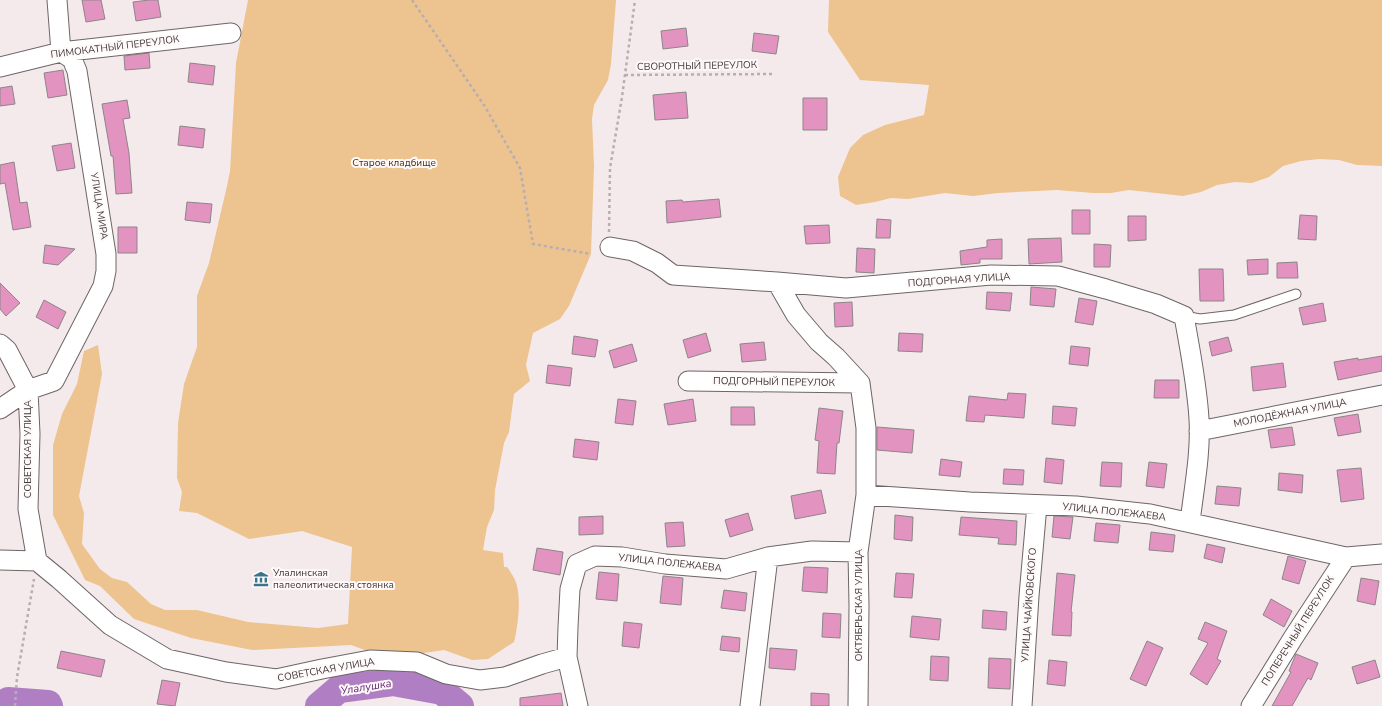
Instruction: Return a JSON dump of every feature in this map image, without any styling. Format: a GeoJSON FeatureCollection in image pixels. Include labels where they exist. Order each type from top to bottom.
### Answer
{"type":"FeatureCollection","features":[{"type":"Feature","properties":{"kind":"street"},"geometry":{"type":"LineString","coordinates":[[57,0],[61,52]]}},
{"type":"Feature","properties":{"kind":"street","name":"ПИМОКАТНЫЙ ПЕРЕУЛОК"},"geometry":{"type":"LineString","coordinates":[[0,66],[61,52],[231,33]]}},
{"type":"Feature","properties":{"kind":"street","name":"УЛИЦА МИРА"},"geometry":{"type":"LineString","coordinates":[[0,409],[28,390],[54,382],[103,286],[106,271],[106,254],[77,71],[72,59],[61,52]]}},
{"type":"Feature","properties":{"kind":"street"},"geometry":{"type":"LineString","coordinates":[[610,247],[633,251],[658,263],[673,275],[777,282],[796,315],[814,337],[836,357],[860,384]]}},
{"type":"Feature","properties":{"kind":"street","name":"ПОДГОРНАЯ УЛИЦА"},"geometry":{"type":"LineString","coordinates":[[777,282],[846,288],[991,275],[1058,276],[1156,304],[1184,316]]}},
{"type":"Feature","properties":{"kind":"street"},"geometry":{"type":"LineString","coordinates":[[1184,316],[1193,365],[1199,419],[1198,461],[1190,522]]}},
{"type":"Feature","properties":{"kind":"street","name":"СОВЕТСКАЯ УЛИЦА"},"geometry":{"type":"LineString","coordinates":[[0,344],[7,350],[28,390],[30,434],[28,509],[37,561],[110,625],[167,659],[233,673],[276,679],[322,668],[370,660],[416,662],[446,674],[480,680],[506,677],[567,657]]}},
{"type":"Feature","properties":{"kind":"street","name":"ПОДГОРНЫЙ ПЕРЕУЛОК"},"geometry":{"type":"LineString","coordinates":[[688,381],[860,384]]}},
{"type":"Feature","properties":{"kind":"street","name":"ОКТЯБРЬСКАЯ УЛИЦА"},"geometry":{"type":"LineString","coordinates":[[858,706],[860,606],[858,552],[866,495],[866,428],[860,384]]}},
{"type":"Feature","properties":{"kind":"street","name":"МОЛОДЁЖНАЯ УЛИЦА"},"geometry":{"type":"LineString","coordinates":[[1199,432],[1382,395]]}},
{"type":"Feature","properties":{"kind":"street","name":"УЛИЦА ПОЛЕЖАЕВА"},"geometry":{"type":"LineString","coordinates":[[866,495],[970,502],[1076,506],[1135,512],[1190,522],[1346,557],[1382,554]]}},
{"type":"Feature","properties":{"kind":"street","name":"УЛИЦА ЧАЙКОВСКОГО"},"geometry":{"type":"LineString","coordinates":[[1022,706],[1029,596],[1037,505]]}},
{"type":"Feature","properties":{"kind":"street","name":"УЛИЦА ПОЛЕЖАЕВА"},"geometry":{"type":"LineString","coordinates":[[567,657],[570,589],[577,564],[596,556],[622,557],[665,564],[726,569],[768,557],[812,551],[858,552]]}},
{"type":"Feature","properties":{"kind":"street"},"geometry":{"type":"LineString","coordinates":[[750,706],[768,557]]}},
{"type":"Feature","properties":{"kind":"street","name":"ПОПЕРЕЧНЫЙ ПЕРЕУЛОК"},"geometry":{"type":"LineString","coordinates":[[1251,706],[1346,557]]}},
{"type":"Feature","properties":{"kind":"street"},"geometry":{"type":"LineString","coordinates":[[0,560],[37,561]]}},
{"type":"Feature","properties":{"kind":"street"},"geometry":{"type":"LineString","coordinates":[[567,657],[578,706]]}},
{"type":"Feature","properties":{"kind":"lane","name":"ПОДГОРНАЯ УЛИЦА"},"geometry":{"type":"LineString","coordinates":[[1184,316],[1200,319],[1234,315],[1296,294]]}},
{"type":"Feature","properties":{"kind":"path"},"geometry":{"type":"LineString","coordinates":[[412,0],[484,105],[520,168],[533,244],[591,254]]}},
{"type":"Feature","properties":{"kind":"path","name":"СВОРОТНЫЙ ПЕРЕУЛОК"},"geometry":{"type":"LineString","coordinates":[[635,0],[625,75],[773,74]]}},
{"type":"Feature","properties":{"kind":"path"},"geometry":{"type":"LineString","coordinates":[[610,247],[610,168],[625,75]]}},
{"type":"Feature","properties":{"kind":"path"},"geometry":{"type":"LineString","coordinates":[[15,706],[17,677],[37,561]]}},
{"type":"Feature","properties":{"kind":"green space","name":"Старое кладбище"},"geometry":{"type":"Polygon","coordinates":[[[248,0],[616,0],[611,64],[608,80],[594,105],[592,119],[594,166],[591,254],[569,306],[560,319],[533,333],[526,365],[530,381],[514,394],[509,432],[504,443],[495,490],[494,510],[487,527],[483,550],[503,553],[504,567],[507,567],[515,580],[519,602],[517,628],[514,642],[488,659],[472,660],[444,650],[398,657],[381,656],[351,645],[252,650],[191,638],[134,619],[100,586],[85,580],[53,515],[53,445],[62,414],[77,384],[84,351],[98,345],[102,374],[79,496],[84,513],[82,544],[100,569],[112,578],[127,582],[151,604],[165,610],[197,610],[248,622],[318,628],[348,624],[352,547],[302,531],[249,539],[197,513],[179,511],[182,492],[177,478],[178,423],[184,384],[197,347],[197,296],[209,263],[230,171],[236,63],[248,0]]]}},
{"type":"Feature","properties":{"kind":"green space"},"geometry":{"type":"Polygon","coordinates":[[[829,0],[1382,0],[1382,166],[1357,165],[1339,160],[1319,159],[1301,161],[1283,166],[1269,177],[1252,183],[1235,182],[1217,185],[1201,192],[1183,196],[1129,190],[1111,193],[1093,193],[1057,190],[998,193],[973,196],[945,193],[908,199],[891,198],[856,205],[840,196],[838,177],[850,148],[863,135],[885,125],[924,115],[929,85],[860,80],[828,32],[829,0]]]}},
{"type":"Feature","properties":{"kind":"building"},"geometry":{"type":"Polygon","coordinates":[[[82,0],[101,0],[105,19],[86,22],[82,0]]]}},
{"type":"Feature","properties":{"kind":"building"},"geometry":{"type":"Polygon","coordinates":[[[158,0],[161,17],[136,21],[133,2],[158,0]]]}},
{"type":"Feature","properties":{"kind":"building"},"geometry":{"type":"Polygon","coordinates":[[[686,28],[688,46],[663,49],[661,31],[686,28]]]}},
{"type":"Feature","properties":{"kind":"building"},"geometry":{"type":"Polygon","coordinates":[[[754,33],[779,36],[776,54],[752,51],[754,33]]]}},
{"type":"Feature","properties":{"kind":"building"},"geometry":{"type":"Polygon","coordinates":[[[149,53],[150,68],[125,70],[124,56],[149,53]]]}},
{"type":"Feature","properties":{"kind":"building"},"geometry":{"type":"Polygon","coordinates":[[[190,63],[215,66],[213,85],[188,82],[190,63]]]}},
{"type":"Feature","properties":{"kind":"building"},"geometry":{"type":"Polygon","coordinates":[[[63,70],[67,95],[48,98],[44,73],[63,70]]]}},
{"type":"Feature","properties":{"kind":"building"},"geometry":{"type":"Polygon","coordinates":[[[12,86],[15,104],[0,106],[0,88],[12,86]]]}},
{"type":"Feature","properties":{"kind":"building"},"geometry":{"type":"Polygon","coordinates":[[[686,92],[688,118],[655,120],[653,95],[686,92]]]}},
{"type":"Feature","properties":{"kind":"building"},"geometry":{"type":"Polygon","coordinates":[[[803,98],[827,98],[827,130],[803,130],[803,98]]]}},
{"type":"Feature","properties":{"kind":"building"},"geometry":{"type":"Polygon","coordinates":[[[127,100],[130,118],[123,119],[129,153],[132,193],[116,194],[113,156],[111,156],[102,104],[127,100]]]}},
{"type":"Feature","properties":{"kind":"building"},"geometry":{"type":"Polygon","coordinates":[[[180,126],[205,129],[203,148],[178,145],[180,126]]]}},
{"type":"Feature","properties":{"kind":"building"},"geometry":{"type":"Polygon","coordinates":[[[71,143],[75,168],[57,171],[52,146],[71,143]]]}},
{"type":"Feature","properties":{"kind":"building"},"geometry":{"type":"Polygon","coordinates":[[[14,162],[20,203],[27,202],[31,227],[13,230],[5,183],[0,184],[0,165],[14,162]]]}},
{"type":"Feature","properties":{"kind":"building"},"geometry":{"type":"Polygon","coordinates":[[[719,199],[721,217],[667,223],[666,201],[682,200],[683,202],[719,199]]]}},
{"type":"Feature","properties":{"kind":"building"},"geometry":{"type":"Polygon","coordinates":[[[187,202],[212,204],[210,223],[185,220],[187,202]]]}},
{"type":"Feature","properties":{"kind":"building"},"geometry":{"type":"Polygon","coordinates":[[[1072,210],[1090,210],[1090,234],[1072,234],[1072,210]]]}},
{"type":"Feature","properties":{"kind":"building"},"geometry":{"type":"Polygon","coordinates":[[[1300,215],[1317,216],[1316,240],[1298,239],[1300,215]]]}},
{"type":"Feature","properties":{"kind":"building"},"geometry":{"type":"Polygon","coordinates":[[[1128,216],[1146,216],[1146,240],[1128,241],[1128,216]]]}},
{"type":"Feature","properties":{"kind":"building"},"geometry":{"type":"Polygon","coordinates":[[[877,219],[891,220],[890,238],[876,238],[877,219]]]}},
{"type":"Feature","properties":{"kind":"building"},"geometry":{"type":"Polygon","coordinates":[[[829,225],[830,243],[806,244],[804,226],[829,225]]]}},
{"type":"Feature","properties":{"kind":"building"},"geometry":{"type":"Polygon","coordinates":[[[118,227],[137,227],[137,253],[118,253],[118,227]]]}},
{"type":"Feature","properties":{"kind":"building"},"geometry":{"type":"Polygon","coordinates":[[[1061,238],[1062,262],[1029,264],[1028,239],[1061,238]]]}},
{"type":"Feature","properties":{"kind":"building"},"geometry":{"type":"Polygon","coordinates":[[[1002,239],[1002,259],[980,259],[980,263],[961,265],[960,251],[987,247],[987,240],[1002,239]]]}},
{"type":"Feature","properties":{"kind":"building"},"geometry":{"type":"Polygon","coordinates":[[[1094,244],[1111,245],[1110,267],[1094,267],[1094,244]]]}},
{"type":"Feature","properties":{"kind":"building"},"geometry":{"type":"Polygon","coordinates":[[[45,245],[75,249],[58,265],[43,263],[45,245]]]}},
{"type":"Feature","properties":{"kind":"building"},"geometry":{"type":"Polygon","coordinates":[[[857,248],[875,249],[874,273],[856,272],[857,248]]]}},
{"type":"Feature","properties":{"kind":"building"},"geometry":{"type":"Polygon","coordinates":[[[1268,259],[1268,274],[1248,275],[1247,260],[1268,259]]]}},
{"type":"Feature","properties":{"kind":"building"},"geometry":{"type":"Polygon","coordinates":[[[1297,262],[1298,278],[1277,278],[1277,263],[1297,262]]]}},
{"type":"Feature","properties":{"kind":"building"},"geometry":{"type":"Polygon","coordinates":[[[1199,269],[1223,269],[1224,301],[1200,301],[1199,269]]]}},
{"type":"Feature","properties":{"kind":"building"},"geometry":{"type":"Polygon","coordinates":[[[0,283],[20,303],[6,316],[0,309],[0,283]]]}},
{"type":"Feature","properties":{"kind":"building"},"geometry":{"type":"Polygon","coordinates":[[[1031,287],[1056,289],[1054,307],[1030,305],[1031,287]]]}},
{"type":"Feature","properties":{"kind":"building"},"geometry":{"type":"Polygon","coordinates":[[[987,292],[1012,293],[1010,311],[986,309],[987,292]]]}},
{"type":"Feature","properties":{"kind":"building"},"geometry":{"type":"Polygon","coordinates":[[[1079,298],[1097,301],[1093,325],[1075,322],[1079,298]]]}},
{"type":"Feature","properties":{"kind":"building"},"geometry":{"type":"Polygon","coordinates":[[[44,300],[66,312],[58,329],[36,317],[44,300]]]}},
{"type":"Feature","properties":{"kind":"building"},"geometry":{"type":"Polygon","coordinates":[[[852,302],[853,326],[835,327],[834,303],[852,302]]]}},
{"type":"Feature","properties":{"kind":"building"},"geometry":{"type":"Polygon","coordinates":[[[1323,303],[1326,321],[1303,325],[1299,308],[1323,303]]]}},
{"type":"Feature","properties":{"kind":"building"},"geometry":{"type":"Polygon","coordinates":[[[706,333],[711,351],[688,358],[683,340],[706,333]]]}},
{"type":"Feature","properties":{"kind":"building"},"geometry":{"type":"Polygon","coordinates":[[[899,333],[923,334],[922,352],[898,351],[899,333]]]}},
{"type":"Feature","properties":{"kind":"building"},"geometry":{"type":"Polygon","coordinates":[[[574,336],[598,340],[595,357],[572,354],[574,336]]]}},
{"type":"Feature","properties":{"kind":"building"},"geometry":{"type":"Polygon","coordinates":[[[1228,337],[1232,351],[1212,356],[1209,342],[1228,337]]]}},
{"type":"Feature","properties":{"kind":"building"},"geometry":{"type":"Polygon","coordinates":[[[764,342],[766,360],[742,362],[740,344],[764,342]]]}},
{"type":"Feature","properties":{"kind":"building"},"geometry":{"type":"Polygon","coordinates":[[[632,344],[637,361],[614,368],[609,351],[632,344]]]}},
{"type":"Feature","properties":{"kind":"building"},"geometry":{"type":"Polygon","coordinates":[[[1071,346],[1090,348],[1088,366],[1069,364],[1071,346]]]}},
{"type":"Feature","properties":{"kind":"building"},"geometry":{"type":"Polygon","coordinates":[[[1382,356],[1382,371],[1338,380],[1334,362],[1382,356]]]}},
{"type":"Feature","properties":{"kind":"building"},"geometry":{"type":"Polygon","coordinates":[[[1283,363],[1286,387],[1253,391],[1251,367],[1283,363]]]}},
{"type":"Feature","properties":{"kind":"building"},"geometry":{"type":"Polygon","coordinates":[[[548,365],[572,368],[570,386],[546,383],[548,365]]]}},
{"type":"Feature","properties":{"kind":"building"},"geometry":{"type":"Polygon","coordinates":[[[1155,380],[1179,380],[1179,398],[1154,398],[1155,380]]]}},
{"type":"Feature","properties":{"kind":"building"},"geometry":{"type":"Polygon","coordinates":[[[1008,393],[1026,394],[1024,418],[985,415],[984,422],[966,421],[969,396],[1007,400],[1008,393]]]}},
{"type":"Feature","properties":{"kind":"building"},"geometry":{"type":"Polygon","coordinates":[[[618,399],[636,401],[633,425],[615,423],[618,399]]]}},
{"type":"Feature","properties":{"kind":"building"},"geometry":{"type":"Polygon","coordinates":[[[693,399],[696,421],[668,425],[664,404],[693,399]]]}},
{"type":"Feature","properties":{"kind":"building"},"geometry":{"type":"Polygon","coordinates":[[[1053,406],[1077,408],[1075,426],[1052,424],[1053,406]]]}},
{"type":"Feature","properties":{"kind":"building"},"geometry":{"type":"Polygon","coordinates":[[[731,407],[754,407],[755,425],[731,425],[731,407]]]}},
{"type":"Feature","properties":{"kind":"building"},"geometry":{"type":"Polygon","coordinates":[[[819,408],[843,411],[839,443],[837,443],[835,474],[817,473],[819,441],[815,440],[819,408]]]}},
{"type":"Feature","properties":{"kind":"building"},"geometry":{"type":"Polygon","coordinates":[[[1358,414],[1361,432],[1338,436],[1334,418],[1358,414]]]}},
{"type":"Feature","properties":{"kind":"building"},"geometry":{"type":"Polygon","coordinates":[[[877,427],[914,430],[912,453],[877,450],[877,427]]]}},
{"type":"Feature","properties":{"kind":"building"},"geometry":{"type":"Polygon","coordinates":[[[1292,427],[1295,445],[1271,448],[1268,430],[1292,427]]]}},
{"type":"Feature","properties":{"kind":"building"},"geometry":{"type":"Polygon","coordinates":[[[575,439],[599,442],[597,460],[573,457],[575,439]]]}},
{"type":"Feature","properties":{"kind":"building"},"geometry":{"type":"Polygon","coordinates":[[[1046,458],[1064,460],[1062,484],[1044,482],[1046,458]]]}},
{"type":"Feature","properties":{"kind":"building"},"geometry":{"type":"Polygon","coordinates":[[[941,459],[962,462],[960,477],[939,475],[941,459]]]}},
{"type":"Feature","properties":{"kind":"building"},"geometry":{"type":"Polygon","coordinates":[[[1102,462],[1122,463],[1121,487],[1100,486],[1102,462]]]}},
{"type":"Feature","properties":{"kind":"building"},"geometry":{"type":"Polygon","coordinates":[[[1149,462],[1167,464],[1164,488],[1146,486],[1149,462]]]}},
{"type":"Feature","properties":{"kind":"building"},"geometry":{"type":"Polygon","coordinates":[[[1361,468],[1364,499],[1341,502],[1337,470],[1361,468]]]}},
{"type":"Feature","properties":{"kind":"building"},"geometry":{"type":"Polygon","coordinates":[[[1004,469],[1024,470],[1023,485],[1003,484],[1004,469]]]}},
{"type":"Feature","properties":{"kind":"building"},"geometry":{"type":"Polygon","coordinates":[[[1279,473],[1303,475],[1302,493],[1278,490],[1279,473]]]}},
{"type":"Feature","properties":{"kind":"building"},"geometry":{"type":"Polygon","coordinates":[[[1217,486],[1241,488],[1239,506],[1215,504],[1217,486]]]}},
{"type":"Feature","properties":{"kind":"building"},"geometry":{"type":"Polygon","coordinates":[[[821,490],[826,513],[795,519],[791,496],[821,490]]]}},
{"type":"Feature","properties":{"kind":"building"},"geometry":{"type":"Polygon","coordinates":[[[748,513],[753,530],[730,537],[725,520],[748,513]]]}},
{"type":"Feature","properties":{"kind":"building"},"geometry":{"type":"Polygon","coordinates":[[[895,515],[913,517],[912,541],[894,539],[895,515]]]}},
{"type":"Feature","properties":{"kind":"building"},"geometry":{"type":"Polygon","coordinates":[[[603,516],[603,534],[579,535],[579,517],[603,516]]]}},
{"type":"Feature","properties":{"kind":"building"},"geometry":{"type":"Polygon","coordinates":[[[1054,516],[1073,517],[1070,539],[1052,537],[1054,516]]]}},
{"type":"Feature","properties":{"kind":"building"},"geometry":{"type":"Polygon","coordinates":[[[961,517],[1017,521],[1016,545],[998,544],[999,538],[959,535],[961,517]]]}},
{"type":"Feature","properties":{"kind":"building"},"geometry":{"type":"Polygon","coordinates":[[[683,522],[685,546],[667,547],[665,523],[683,522]]]}},
{"type":"Feature","properties":{"kind":"building"},"geometry":{"type":"Polygon","coordinates":[[[1096,523],[1120,525],[1118,543],[1094,541],[1096,523]]]}},
{"type":"Feature","properties":{"kind":"building"},"geometry":{"type":"Polygon","coordinates":[[[1151,532],[1175,535],[1173,552],[1149,550],[1151,532]]]}},
{"type":"Feature","properties":{"kind":"building"},"geometry":{"type":"Polygon","coordinates":[[[1207,544],[1225,548],[1222,563],[1204,558],[1207,544]]]}},
{"type":"Feature","properties":{"kind":"building"},"geometry":{"type":"Polygon","coordinates":[[[537,548],[563,552],[560,575],[533,570],[537,548]]]}},
{"type":"Feature","properties":{"kind":"building"},"geometry":{"type":"Polygon","coordinates":[[[1288,556],[1306,561],[1299,584],[1282,579],[1288,556]]]}},
{"type":"Feature","properties":{"kind":"building"},"geometry":{"type":"Polygon","coordinates":[[[804,567],[828,568],[827,593],[802,591],[804,567]]]}},
{"type":"Feature","properties":{"kind":"building"},"geometry":{"type":"Polygon","coordinates":[[[599,572],[619,574],[617,601],[596,599],[599,572]]]}},
{"type":"Feature","properties":{"kind":"building"},"geometry":{"type":"Polygon","coordinates":[[[896,573],[914,574],[912,598],[894,597],[896,573]]]}},
{"type":"Feature","properties":{"kind":"building"},"geometry":{"type":"Polygon","coordinates":[[[1057,573],[1075,575],[1071,612],[1071,636],[1052,635],[1057,573]]]}},
{"type":"Feature","properties":{"kind":"building"},"geometry":{"type":"Polygon","coordinates":[[[663,576],[683,578],[681,605],[660,603],[663,576]]]}},
{"type":"Feature","properties":{"kind":"building"},"geometry":{"type":"Polygon","coordinates":[[[1361,578],[1379,581],[1375,605],[1357,601],[1361,578]]]}},
{"type":"Feature","properties":{"kind":"building"},"geometry":{"type":"Polygon","coordinates":[[[724,590],[747,593],[745,611],[721,608],[724,590]]]}},
{"type":"Feature","properties":{"kind":"building"},"geometry":{"type":"Polygon","coordinates":[[[1271,599],[1292,611],[1284,627],[1263,615],[1271,599]]]}},
{"type":"Feature","properties":{"kind":"building"},"geometry":{"type":"Polygon","coordinates":[[[983,610],[1007,612],[1006,630],[982,628],[983,610]]]}},
{"type":"Feature","properties":{"kind":"building"},"geometry":{"type":"Polygon","coordinates":[[[823,613],[841,614],[840,638],[822,637],[823,613]]]}},
{"type":"Feature","properties":{"kind":"building"},"geometry":{"type":"Polygon","coordinates":[[[912,616],[941,619],[939,640],[910,637],[912,616]]]}},
{"type":"Feature","properties":{"kind":"building"},"geometry":{"type":"Polygon","coordinates":[[[624,622],[642,624],[639,648],[622,646],[624,622]]]}},
{"type":"Feature","properties":{"kind":"building"},"geometry":{"type":"Polygon","coordinates":[[[1205,622],[1227,631],[1217,659],[1221,661],[1207,685],[1190,674],[1208,643],[1198,639],[1205,622]]]}},
{"type":"Feature","properties":{"kind":"building"},"geometry":{"type":"Polygon","coordinates":[[[722,636],[740,638],[739,652],[720,650],[722,636]]]}},
{"type":"Feature","properties":{"kind":"building"},"geometry":{"type":"Polygon","coordinates":[[[1147,641],[1163,648],[1146,686],[1130,679],[1147,641]]]}},
{"type":"Feature","properties":{"kind":"building"},"geometry":{"type":"Polygon","coordinates":[[[770,648],[797,650],[795,670],[769,668],[770,648]]]}},
{"type":"Feature","properties":{"kind":"building"},"geometry":{"type":"Polygon","coordinates":[[[61,651],[105,660],[101,677],[57,668],[61,651]]]}},
{"type":"Feature","properties":{"kind":"building"},"geometry":{"type":"Polygon","coordinates":[[[1296,654],[1318,663],[1311,680],[1308,678],[1292,706],[1272,706],[1291,672],[1289,671],[1296,654]]]}},
{"type":"Feature","properties":{"kind":"building"},"geometry":{"type":"Polygon","coordinates":[[[931,656],[949,657],[948,681],[930,680],[931,656]]]}},
{"type":"Feature","properties":{"kind":"building"},"geometry":{"type":"Polygon","coordinates":[[[989,658],[1011,659],[1010,689],[988,688],[989,658]]]}},
{"type":"Feature","properties":{"kind":"building"},"geometry":{"type":"Polygon","coordinates":[[[1049,660],[1067,662],[1065,686],[1047,684],[1049,660]]]}},
{"type":"Feature","properties":{"kind":"building"},"geometry":{"type":"Polygon","coordinates":[[[1375,660],[1380,677],[1357,684],[1352,667],[1375,660]]]}},
{"type":"Feature","properties":{"kind":"building"},"geometry":{"type":"Polygon","coordinates":[[[162,680],[180,683],[175,706],[157,704],[162,680]]]}},
{"type":"Feature","properties":{"kind":"building"},"geometry":{"type":"Polygon","coordinates":[[[561,693],[563,706],[520,706],[520,698],[561,693]]]}},
{"type":"Feature","properties":{"kind":"building"},"geometry":{"type":"Polygon","coordinates":[[[811,693],[829,694],[829,706],[811,706],[811,693]]]}},
{"type":"Feature","properties":{"kind":"waterway","name":"Улалушка"},"geometry":{"type":"LineString","coordinates":[[319,706],[339,689],[393,682],[442,691],[460,706]]}},
{"type":"Feature","properties":{"kind":"waterway","name":"Улалушка"},"geometry":{"type":"LineString","coordinates":[[0,706],[8,701],[48,704],[49,706]]}},
{"type":"Feature","properties":{"kind":"place","name":"Улалинская палеолитическая стоянка"},"geometry":{"type":"Point","coordinates":[261,579]}}]}
